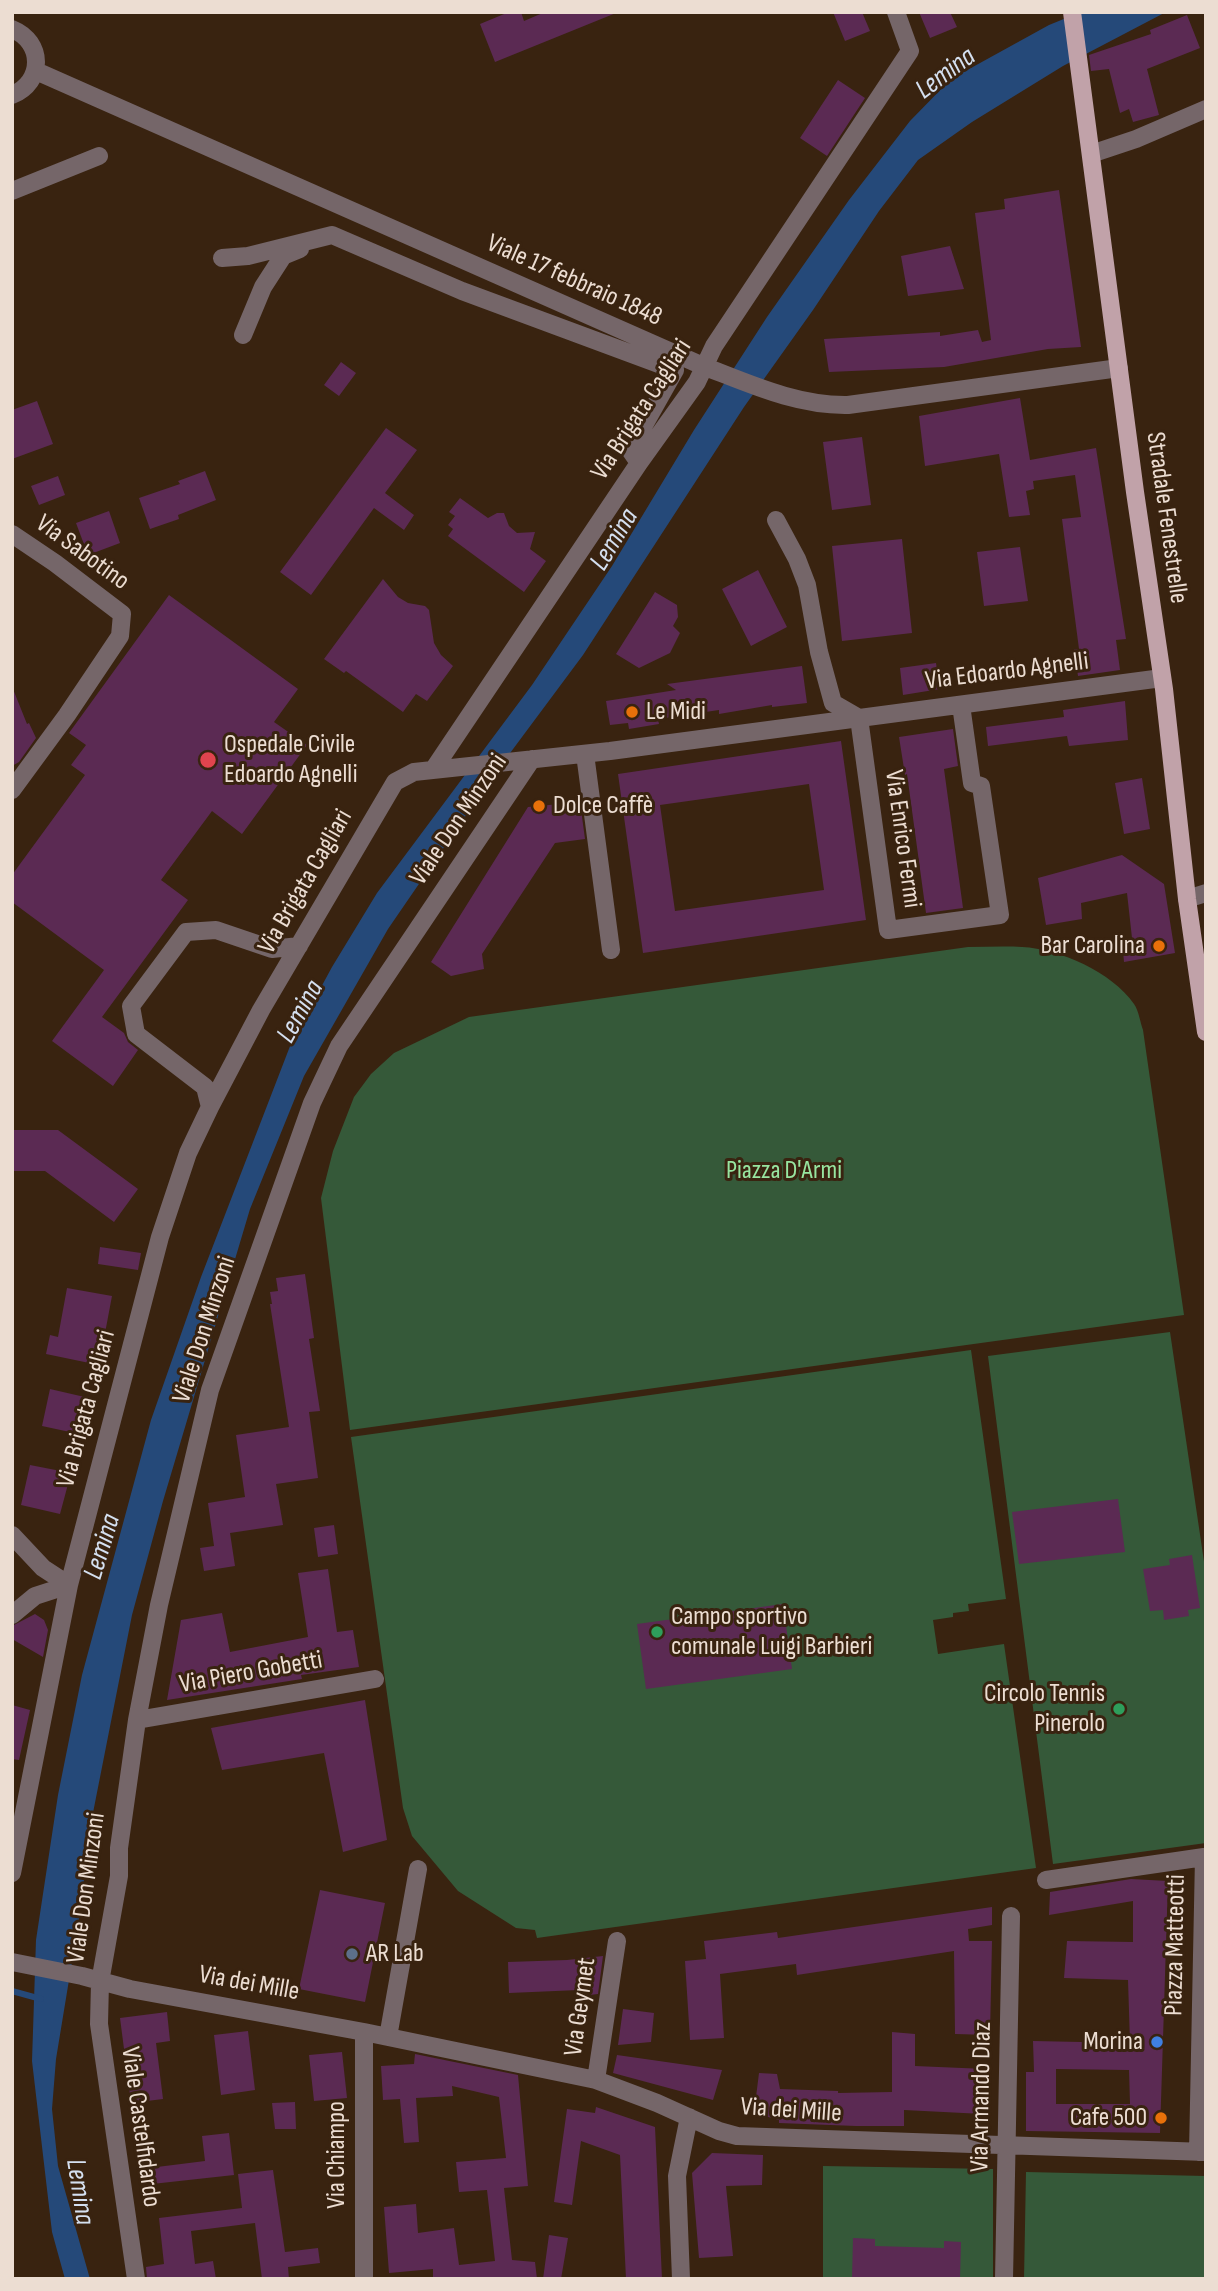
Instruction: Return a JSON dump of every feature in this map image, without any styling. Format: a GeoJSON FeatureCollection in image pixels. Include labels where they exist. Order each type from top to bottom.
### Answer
{"type":"FeatureCollection","features":[{"type":"Feature","properties":{"kind":"main road","name":"Stradale Fenestrelle"},"geometry":{"type":"LineString","coordinates":[[1072,12],[1162,678],[1187,899],[1206,1032]]}},
{"type":"Feature","properties":{"kind":"street","name":"Via Brigata Cagliari"},"geometry":{"type":"LineString","coordinates":[[12,1872],[69,1585],[160,1237],[188,1153],[209,1107],[261,1010],[395,782],[414,772],[433,770],[639,463],[697,382],[703,366],[727,327],[910,51],[896,12]]}},
{"type":"Feature","properties":{"kind":"street"},"geometry":{"type":"LineString","coordinates":[[12,29],[29,40],[37,61],[36,71],[24,89],[12,95]]}},
{"type":"Feature","properties":{"kind":"street","name":"Viale 17 febbraio 1848"},"geometry":{"type":"LineString","coordinates":[[36,71],[703,366],[770,392],[819,404],[848,405],[1119,368]]}},
{"type":"Feature","properties":{"kind":"street"},"geometry":{"type":"LineString","coordinates":[[1091,153],[1136,139],[1206,109]]}},
{"type":"Feature","properties":{"kind":"street"},"geometry":{"type":"LineString","coordinates":[[12,191],[99,156]]}},
{"type":"Feature","properties":{"kind":"street"},"geometry":{"type":"LineString","coordinates":[[222,258],[248,256],[332,235],[462,290],[676,370],[630,450],[639,463]]}},
{"type":"Feature","properties":{"kind":"street"},"geometry":{"type":"LineString","coordinates":[[243,335],[263,287],[283,256],[332,235]]}},
{"type":"Feature","properties":{"kind":"street"},"geometry":{"type":"LineString","coordinates":[[776,520],[797,559],[807,585],[819,652],[833,703],[859,718]]}},
{"type":"Feature","properties":{"kind":"street","name":"Via Sabotino"},"geometry":{"type":"LineString","coordinates":[[12,534],[122,614],[120,636],[67,715],[12,789]]}},
{"type":"Feature","properties":{"kind":"street","name":"Via Edoardo Agnelli"},"geometry":{"type":"LineString","coordinates":[[433,770],[585,754],[1162,678]]}},
{"type":"Feature","properties":{"kind":"street","name":"Via Enrico Fermi"},"geometry":{"type":"LineString","coordinates":[[859,718],[888,930],[1000,915],[981,786],[972,783],[961,705]]}},
{"type":"Feature","properties":{"kind":"street"},"geometry":{"type":"LineString","coordinates":[[585,754],[611,950]]}},
{"type":"Feature","properties":{"kind":"street","name":"Viale Don Minzoni"},"geometry":{"type":"LineString","coordinates":[[100,1982],[119,1876],[119,1848],[137,1720],[159,1605],[210,1390],[312,1103],[339,1046],[532,759]]}},
{"type":"Feature","properties":{"kind":"street"},"geometry":{"type":"LineString","coordinates":[[1187,899],[1206,893]]}},
{"type":"Feature","properties":{"kind":"street"},"geometry":{"type":"LineString","coordinates":[[209,1107],[205,1087],[136,1034],[131,1006],[186,932],[216,930],[272,949],[299,946]]}},
{"type":"Feature","properties":{"kind":"street"},"geometry":{"type":"LineString","coordinates":[[12,1535],[43,1568],[69,1585]]}},
{"type":"Feature","properties":{"kind":"street"},"geometry":{"type":"LineString","coordinates":[[12,1615],[35,1595],[69,1585]]}},
{"type":"Feature","properties":{"kind":"street","name":"Via Piero Gobetti"},"geometry":{"type":"LineString","coordinates":[[137,1720],[374,1679]]}},
{"type":"Feature","properties":{"kind":"street","name":"Piazza Matteotti"},"geometry":{"type":"LineString","coordinates":[[1046,1880],[1204,1857],[1202,2152]]}},
{"type":"Feature","properties":{"kind":"street"},"geometry":{"type":"LineString","coordinates":[[388,2036],[418,1869]]}},
{"type":"Feature","properties":{"kind":"street","name":"Via Armando Diaz"},"geometry":{"type":"LineString","coordinates":[[1004,2279],[1011,1916]]}},
{"type":"Feature","properties":{"kind":"street","name":"Via Geymet"},"geometry":{"type":"LineString","coordinates":[[596,2080],[617,1941]]}},
{"type":"Feature","properties":{"kind":"street","name":"Via dei Mille"},"geometry":{"type":"LineString","coordinates":[[12,1962],[100,1982],[388,2036],[596,2080],[719,2131],[762,2138],[1202,2152]]}},
{"type":"Feature","properties":{"kind":"street","name":"Viale Castelfidardo"},"geometry":{"type":"LineString","coordinates":[[100,1982],[99,2024],[136,2279]]}},
{"type":"Feature","properties":{"kind":"street","name":"Via Chiampo"},"geometry":{"type":"LineString","coordinates":[[364,2032],[364,2279]]}},
{"type":"Feature","properties":{"kind":"street"},"geometry":{"type":"LineString","coordinates":[[681,2279],[677,2176],[689,2117]]}},
{"type":"Feature","properties":{"kind":"green space","name":"Piazza D'Armi"},"geometry":{"type":"Polygon","coordinates":[[[968,947],[1022,947],[1068,957],[1113,982],[1136,1007],[1143,1030],[1184,1315],[350,1430],[321,1198],[333,1151],[354,1097],[371,1074],[394,1053],[469,1017],[968,947]]]}},
{"type":"Feature","properties":{"kind":"green space","name":"Circolo Tennis Pinerolo"},"geometry":{"type":"Polygon","coordinates":[[[1170,1332],[1206,1575],[1206,1843],[1053,1864],[988,1356],[1170,1332]]]}},
{"type":"Feature","properties":{"kind":"green space","name":"Campo sportivo comunale Luigi Barbieri"},"geometry":{"type":"Polygon","coordinates":[[[971,1350],[1006,1599],[968,1604],[969,1611],[933,1620],[938,1654],[1004,1644],[1036,1868],[537,1938],[535,1930],[516,1928],[458,1891],[412,1836],[403,1808],[351,1437],[971,1350]]]}},
{"type":"Feature","properties":{"kind":"green space"},"geometry":{"type":"Polygon","coordinates":[[[823,2166],[993,2169],[993,2279],[823,2279],[823,2166]]]}},
{"type":"Feature","properties":{"kind":"green space"},"geometry":{"type":"Polygon","coordinates":[[[1026,2172],[1206,2176],[1206,2279],[1024,2279],[1026,2172]]]}},
{"type":"Feature","properties":{"kind":"water"},"geometry":{"type":"Polygon","coordinates":[[[1081,12],[1166,12],[1063,66],[972,122],[918,160],[879,211],[744,407],[583,655],[493,776],[388,929],[304,1076],[250,1209],[132,1615],[90,1828],[81,1907],[56,2059],[52,2109],[58,2166],[90,2279],[65,2279],[52,2232],[32,2061],[36,1940],[58,1795],[82,1675],[151,1420],[201,1277],[292,1041],[332,967],[377,893],[532,685],[612,566],[694,430],[767,317],[849,200],[910,121],[951,79],[1049,25],[1081,12]]]}},
{"type":"Feature","properties":{"kind":"building"},"geometry":{"type":"Polygon","coordinates":[[[509,12],[521,12],[524,21],[545,12],[616,13],[495,62],[480,24],[509,12]]]}},
{"type":"Feature","properties":{"kind":"building"},"geometry":{"type":"Polygon","coordinates":[[[833,12],[862,12],[870,31],[845,41],[833,12]]]}},
{"type":"Feature","properties":{"kind":"building"},"geometry":{"type":"Polygon","coordinates":[[[919,12],[950,12],[957,27],[930,38],[919,12]]]}},
{"type":"Feature","properties":{"kind":"building"},"geometry":{"type":"Polygon","coordinates":[[[1187,15],[1200,48],[1147,69],[1159,115],[1133,122],[1129,109],[1120,113],[1109,69],[1091,71],[1089,55],[1151,34],[1150,30],[1187,15]]]}},
{"type":"Feature","properties":{"kind":"building"},"geometry":{"type":"Polygon","coordinates":[[[838,80],[865,98],[827,156],[800,138],[838,80]]]}},
{"type":"Feature","properties":{"kind":"building"},"geometry":{"type":"Polygon","coordinates":[[[1059,190],[1081,347],[1048,349],[944,367],[829,372],[824,339],[940,332],[940,336],[978,330],[982,342],[991,340],[975,213],[1005,209],[1004,199],[1059,190]]]}},
{"type":"Feature","properties":{"kind":"building"},"geometry":{"type":"Polygon","coordinates":[[[950,246],[964,289],[908,296],[901,256],[950,246]]]}},
{"type":"Feature","properties":{"kind":"building"},"geometry":{"type":"Polygon","coordinates":[[[341,362],[356,373],[339,396],[324,385],[341,362]]]}},
{"type":"Feature","properties":{"kind":"building"},"geometry":{"type":"Polygon","coordinates":[[[1020,398],[1030,460],[1096,448],[1126,639],[1116,640],[1120,670],[1078,676],[1074,649],[1079,649],[1062,519],[1081,517],[1075,475],[1033,481],[1034,489],[1026,491],[1030,515],[1009,517],[999,454],[925,466],[919,416],[1020,398]]]}},
{"type":"Feature","properties":{"kind":"building"},"geometry":{"type":"Polygon","coordinates":[[[37,401],[53,444],[12,459],[12,410],[37,401]]]}},
{"type":"Feature","properties":{"kind":"building"},"geometry":{"type":"Polygon","coordinates":[[[386,428],[417,450],[385,493],[414,515],[404,530],[374,508],[311,595],[280,572],[386,428]]]}},
{"type":"Feature","properties":{"kind":"building"},"geometry":{"type":"Polygon","coordinates":[[[862,437],[871,505],[832,510],[823,442],[862,437]]]}},
{"type":"Feature","properties":{"kind":"building"},"geometry":{"type":"Polygon","coordinates":[[[205,471],[216,500],[178,515],[179,519],[150,529],[139,498],[180,484],[178,481],[205,471]]]}},
{"type":"Feature","properties":{"kind":"building"},"geometry":{"type":"Polygon","coordinates":[[[58,476],[65,495],[39,505],[31,486],[58,476]]]}},
{"type":"Feature","properties":{"kind":"building"},"geometry":{"type":"Polygon","coordinates":[[[460,498],[488,518],[504,513],[509,526],[517,533],[535,532],[530,549],[546,561],[524,592],[448,536],[453,529],[448,525],[455,516],[449,512],[460,498]]]}},
{"type":"Feature","properties":{"kind":"building"},"geometry":{"type":"Polygon","coordinates":[[[109,511],[120,543],[88,555],[76,523],[109,511]]]}},
{"type":"Feature","properties":{"kind":"building"},"geometry":{"type":"Polygon","coordinates":[[[902,539],[912,633],[842,641],[832,546],[902,539]]]}},
{"type":"Feature","properties":{"kind":"building"},"geometry":{"type":"Polygon","coordinates":[[[1020,547],[1028,601],[984,606],[977,552],[1020,547]]]}},
{"type":"Feature","properties":{"kind":"building"},"geometry":{"type":"Polygon","coordinates":[[[758,570],[787,627],[751,646],[722,589],[758,570]]]}},
{"type":"Feature","properties":{"kind":"building"},"geometry":{"type":"Polygon","coordinates":[[[383,579],[398,597],[408,603],[425,606],[429,610],[434,643],[441,655],[453,666],[427,701],[416,694],[403,712],[346,671],[344,673],[324,659],[383,579]]]}},
{"type":"Feature","properties":{"kind":"building"},"geometry":{"type":"Polygon","coordinates":[[[655,592],[677,605],[678,617],[673,626],[680,633],[670,653],[639,668],[616,654],[655,592]]]}},
{"type":"Feature","properties":{"kind":"building"},"geometry":{"type":"Polygon","coordinates":[[[169,595],[298,689],[274,722],[307,745],[242,834],[212,811],[161,880],[188,900],[102,1017],[124,1033],[128,1042],[138,1050],[113,1086],[52,1041],[104,970],[12,902],[12,875],[85,775],[71,765],[86,745],[69,733],[169,595]]]}},
{"type":"Feature","properties":{"kind":"building"},"geometry":{"type":"Polygon","coordinates":[[[936,663],[940,689],[903,695],[900,668],[936,663]]]}},
{"type":"Feature","properties":{"kind":"building"},"geometry":{"type":"Polygon","coordinates":[[[802,666],[807,703],[772,705],[719,714],[719,710],[658,719],[659,724],[629,729],[628,723],[610,725],[606,701],[676,690],[667,684],[802,666]]]}},
{"type":"Feature","properties":{"kind":"building"},"geometry":{"type":"Polygon","coordinates":[[[13,689],[27,724],[29,723],[36,738],[19,762],[12,766],[13,689]]]}},
{"type":"Feature","properties":{"kind":"building"},"geometry":{"type":"Polygon","coordinates":[[[1125,701],[1128,740],[1069,746],[1067,736],[988,746],[986,727],[1064,717],[1063,710],[1125,701]]]}},
{"type":"Feature","properties":{"kind":"building"},"geometry":{"type":"Polygon","coordinates":[[[953,729],[958,766],[944,769],[963,908],[926,913],[907,774],[905,775],[899,737],[953,729]]]}},
{"type":"Feature","properties":{"kind":"building"},"geometry":{"type":"Polygon","coordinates":[[[841,741],[866,920],[643,953],[618,774],[841,741]],[[809,784],[660,805],[675,911],[824,890],[809,784]]]}},
{"type":"Feature","properties":{"kind":"building"},"geometry":{"type":"Polygon","coordinates":[[[1142,778],[1150,829],[1124,834],[1115,783],[1142,778]]]}},
{"type":"Feature","properties":{"kind":"building"},"geometry":{"type":"Polygon","coordinates":[[[580,802],[585,839],[555,843],[482,954],[484,969],[451,976],[431,962],[528,807],[580,802]]]}},
{"type":"Feature","properties":{"kind":"building"},"geometry":{"type":"Polygon","coordinates":[[[1122,855],[1164,884],[1175,953],[1124,962],[1122,939],[1132,938],[1127,893],[1081,903],[1082,919],[1046,925],[1038,878],[1122,855]]]}},
{"type":"Feature","properties":{"kind":"building"},"geometry":{"type":"Polygon","coordinates":[[[12,1130],[58,1130],[138,1189],[114,1222],[45,1171],[12,1171],[12,1130]]]}},
{"type":"Feature","properties":{"kind":"building"},"geometry":{"type":"Polygon","coordinates":[[[100,1247],[141,1253],[138,1270],[98,1264],[100,1247]]]}},
{"type":"Feature","properties":{"kind":"building"},"geometry":{"type":"Polygon","coordinates":[[[305,1274],[314,1338],[309,1339],[320,1411],[309,1412],[318,1478],[276,1484],[283,1525],[230,1533],[235,1566],[204,1571],[200,1548],[214,1546],[208,1503],[245,1497],[236,1435],[289,1427],[270,1292],[278,1291],[276,1278],[305,1274]]]}},
{"type":"Feature","properties":{"kind":"building"},"geometry":{"type":"Polygon","coordinates":[[[67,1288],[112,1296],[99,1365],[46,1354],[50,1335],[58,1337],[67,1288]]]}},
{"type":"Feature","properties":{"kind":"building"},"geometry":{"type":"Polygon","coordinates":[[[50,1389],[89,1398],[79,1434],[42,1426],[50,1389]]]}},
{"type":"Feature","properties":{"kind":"building"},"geometry":{"type":"Polygon","coordinates":[[[30,1465],[71,1473],[60,1514],[21,1505],[30,1465]]]}},
{"type":"Feature","properties":{"kind":"building"},"geometry":{"type":"Polygon","coordinates":[[[1118,1499],[1125,1552],[1019,1564],[1012,1512],[1118,1499]]]}},
{"type":"Feature","properties":{"kind":"building"},"geometry":{"type":"Polygon","coordinates":[[[334,1525],[338,1554],[318,1557],[314,1528],[334,1525]]]}},
{"type":"Feature","properties":{"kind":"building"},"geometry":{"type":"Polygon","coordinates":[[[1192,1555],[1200,1608],[1188,1610],[1189,1616],[1164,1620],[1163,1610],[1150,1611],[1143,1569],[1170,1565],[1169,1559],[1192,1555]]]}},
{"type":"Feature","properties":{"kind":"building"},"geometry":{"type":"Polygon","coordinates":[[[328,1569],[337,1632],[353,1630],[359,1667],[301,1675],[302,1679],[167,1700],[181,1620],[222,1613],[230,1652],[308,1637],[298,1573],[328,1569]]]}},
{"type":"Feature","properties":{"kind":"building"},"geometry":{"type":"Polygon","coordinates":[[[783,1604],[792,1669],[646,1689],[637,1624],[783,1604]]]}},
{"type":"Feature","properties":{"kind":"building"},"geometry":{"type":"Polygon","coordinates":[[[35,1614],[44,1620],[48,1630],[43,1657],[12,1639],[12,1626],[35,1614]]]}},
{"type":"Feature","properties":{"kind":"building"},"geometry":{"type":"Polygon","coordinates":[[[365,1700],[387,1840],[343,1852],[324,1753],[222,1770],[211,1728],[365,1700]]]}},
{"type":"Feature","properties":{"kind":"building"},"geometry":{"type":"Polygon","coordinates":[[[12,1705],[30,1710],[19,1760],[12,1759],[12,1705]]]}},
{"type":"Feature","properties":{"kind":"building"},"geometry":{"type":"Polygon","coordinates":[[[1131,1879],[1168,1881],[1160,2133],[1026,2131],[1026,2072],[1034,2072],[1033,2041],[1130,2043],[1128,1980],[1064,1978],[1067,1941],[1133,1942],[1133,1901],[1049,1915],[1050,1892],[1131,1879]],[[1056,2069],[1056,2104],[1130,2104],[1129,2070],[1056,2069]]]}},
{"type":"Feature","properties":{"kind":"building"},"geometry":{"type":"Polygon","coordinates":[[[320,1890],[385,1903],[365,2002],[299,1989],[320,1890]]]}},
{"type":"Feature","properties":{"kind":"building"},"geometry":{"type":"Polygon","coordinates":[[[992,1907],[992,1925],[968,1929],[969,1941],[992,1941],[990,2035],[955,2034],[954,1951],[797,1975],[796,1964],[720,1974],[724,2038],[690,2040],[685,1961],[706,1959],[704,1941],[777,1932],[778,1938],[992,1907]]]}},
{"type":"Feature","properties":{"kind":"building"},"geometry":{"type":"Polygon","coordinates":[[[603,1956],[598,1994],[581,1996],[579,1990],[509,1993],[508,1962],[603,1956]]]}},
{"type":"Feature","properties":{"kind":"building"},"geometry":{"type":"Polygon","coordinates":[[[623,2009],[654,2013],[651,2042],[618,2045],[623,2009]]]}},
{"type":"Feature","properties":{"kind":"building"},"geometry":{"type":"Polygon","coordinates":[[[167,2012],[170,2041],[156,2043],[163,2099],[131,2103],[120,2018],[167,2012]]]}},
{"type":"Feature","properties":{"kind":"building"},"geometry":{"type":"Polygon","coordinates":[[[248,2031],[255,2090],[221,2095],[214,2035],[248,2031]]]}},
{"type":"Feature","properties":{"kind":"building"},"geometry":{"type":"Polygon","coordinates":[[[892,2032],[915,2034],[915,2066],[986,2069],[983,2114],[904,2110],[904,2126],[856,2126],[779,2123],[779,2120],[754,2113],[759,2073],[777,2074],[780,2089],[838,2093],[892,2092],[892,2032]]]}},
{"type":"Feature","properties":{"kind":"building"},"geometry":{"type":"Polygon","coordinates":[[[342,2052],[347,2098],[314,2101],[309,2055],[342,2052]]]}},
{"type":"Feature","properties":{"kind":"building"},"geometry":{"type":"Polygon","coordinates":[[[415,2054],[518,2075],[528,2186],[504,2188],[512,2260],[535,2262],[537,2279],[433,2279],[433,2269],[389,2273],[384,2207],[416,2204],[418,2233],[454,2228],[459,2265],[495,2261],[487,2190],[459,2192],[456,2162],[506,2158],[499,2097],[452,2086],[453,2096],[416,2098],[419,2142],[404,2143],[400,2099],[383,2100],[381,2066],[414,2064],[415,2054]]]}},
{"type":"Feature","properties":{"kind":"building"},"geometry":{"type":"Polygon","coordinates":[[[617,2055],[722,2070],[713,2100],[613,2073],[617,2055]]]}},
{"type":"Feature","properties":{"kind":"building"},"geometry":{"type":"Polygon","coordinates":[[[295,2102],[296,2129],[275,2129],[272,2103],[295,2102]]]}},
{"type":"Feature","properties":{"kind":"building"},"geometry":{"type":"Polygon","coordinates":[[[596,2107],[655,2127],[662,2279],[626,2279],[620,2155],[581,2141],[572,2205],[554,2202],[567,2109],[595,2113],[596,2107]]]}},
{"type":"Feature","properties":{"kind":"building"},"geometry":{"type":"Polygon","coordinates":[[[229,2133],[234,2175],[143,2185],[141,2169],[205,2161],[202,2136],[229,2133]]]}},
{"type":"Feature","properties":{"kind":"building"},"geometry":{"type":"Polygon","coordinates":[[[712,2153],[763,2155],[762,2185],[726,2186],[733,2256],[699,2258],[692,2173],[712,2153]]]}},
{"type":"Feature","properties":{"kind":"building"},"geometry":{"type":"Polygon","coordinates":[[[273,2170],[285,2252],[318,2248],[320,2263],[288,2267],[289,2279],[262,2279],[255,2223],[191,2231],[195,2264],[213,2261],[216,2279],[147,2279],[146,2267],[164,2264],[159,2218],[242,2208],[238,2174],[273,2170]]]}},
{"type":"Feature","properties":{"kind":"building"},"geometry":{"type":"Polygon","coordinates":[[[549,2235],[568,2238],[561,2279],[543,2279],[549,2235]]]}},
{"type":"Feature","properties":{"kind":"building"},"geometry":{"type":"Polygon","coordinates":[[[853,2238],[875,2239],[875,2246],[944,2248],[944,2241],[961,2242],[960,2279],[852,2279],[853,2238]]]}},
{"type":"Feature","properties":{"kind":"waterway"},"geometry":{"type":"LineString","coordinates":[[12,1991],[41,1999]]}},
{"type":"Feature","properties":{"kind":"place","name":"Le Midi"},"geometry":{"type":"Point","coordinates":[632,712]}},
{"type":"Feature","properties":{"kind":"place","name":"Ospedale Civile Edoardo Agnelli"},"geometry":{"type":"Point","coordinates":[208,760]}},
{"type":"Feature","properties":{"kind":"place","name":"Dolce Caffè"},"geometry":{"type":"Point","coordinates":[539,806]}},
{"type":"Feature","properties":{"kind":"place","name":"Bar Carolina"},"geometry":{"type":"Point","coordinates":[1159,946]}},
{"type":"Feature","properties":{"kind":"place","name":"Campo sportivo comunale Luigi Barbieri"},"geometry":{"type":"Point","coordinates":[657,1632]}},
{"type":"Feature","properties":{"kind":"place","name":"Circolo Tennis Pinerolo"},"geometry":{"type":"Point","coordinates":[1119,1709]}},
{"type":"Feature","properties":{"kind":"place","name":"AR Lab"},"geometry":{"type":"Point","coordinates":[352,1954]}},
{"type":"Feature","properties":{"kind":"place","name":"Morina"},"geometry":{"type":"Point","coordinates":[1157,2042]}},
{"type":"Feature","properties":{"kind":"place","name":"Cafe 500"},"geometry":{"type":"Point","coordinates":[1161,2118]}},
{"type":"Feature","properties":{"kind":"water label","name":"Lemina"},"geometry":{"type":"Point","coordinates":[946,74]}},
{"type":"Feature","properties":{"kind":"water label","name":"Lemina"},"geometry":{"type":"Point","coordinates":[615,540]}},
{"type":"Feature","properties":{"kind":"water label","name":"Lemina"},"geometry":{"type":"Point","coordinates":[301,1012]}},
{"type":"Feature","properties":{"kind":"water label","name":"Lemina"},"geometry":{"type":"Point","coordinates":[103,1547]}},
{"type":"Feature","properties":{"kind":"water label","name":"Lemina"},"geometry":{"type":"Point","coordinates":[79,2192]}}]}
